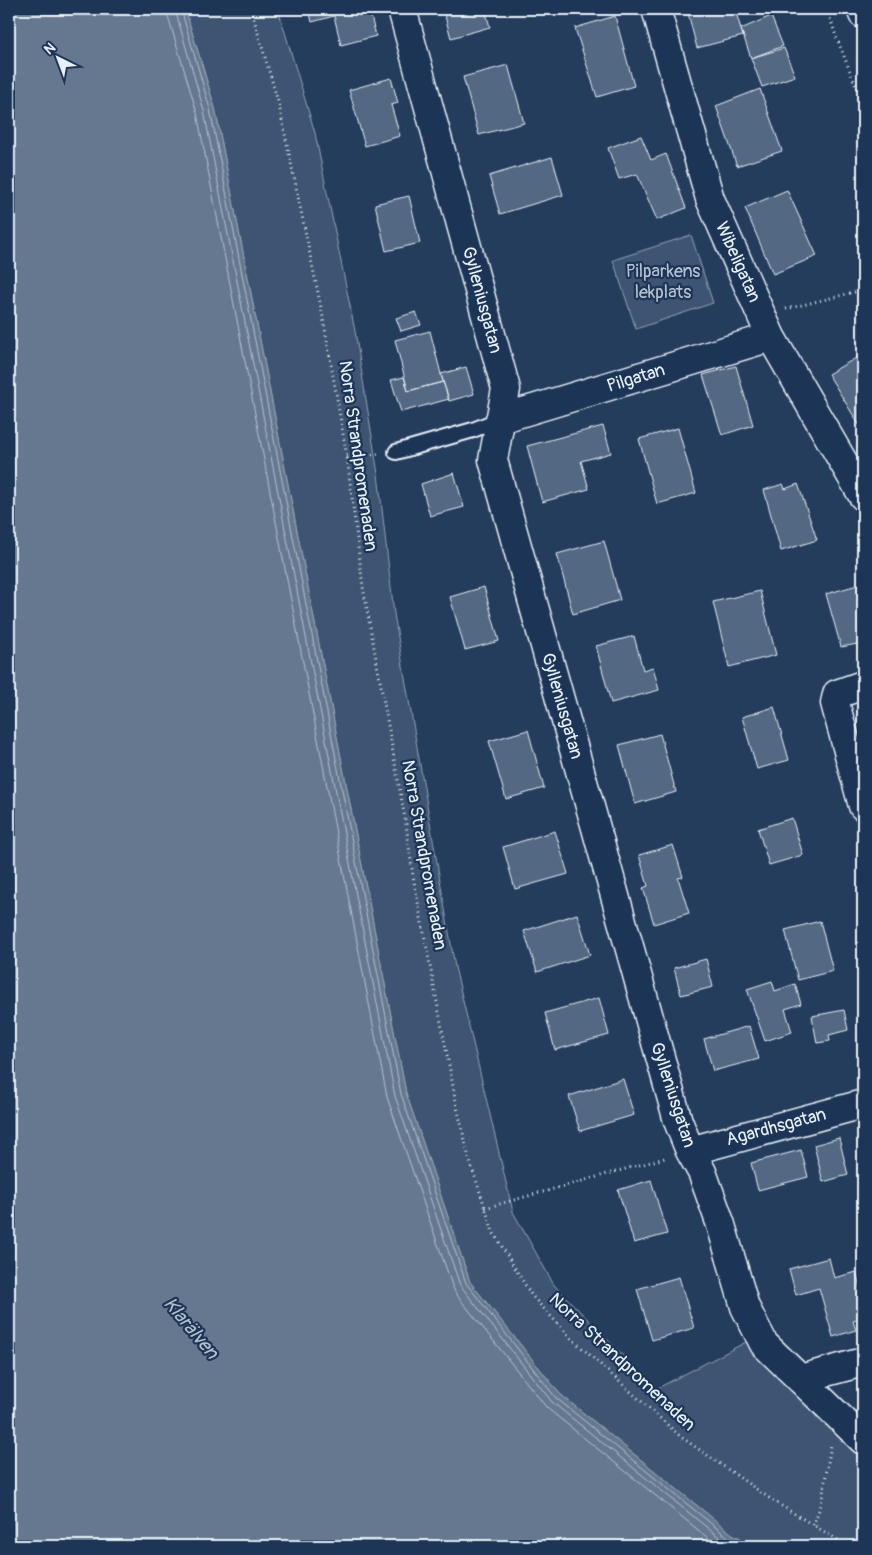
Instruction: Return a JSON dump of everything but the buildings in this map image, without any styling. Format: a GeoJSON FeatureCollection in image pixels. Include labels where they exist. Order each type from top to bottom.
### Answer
{"type":"FeatureCollection","features":[{"type":"Feature","properties":{"kind":"street","name":"Gylleniusgatan"},"geometry":{"type":"LineString","coordinates":[[402,9],[506,389],[493,460],[675,1112],[690,1152],[702,1172],[745,1307],[764,1344],[863,1440]]}},
{"type":"Feature","properties":{"kind":"street","name":"Wibeligatan"},"geometry":{"type":"LineString","coordinates":[[656,9],[710,199],[766,326],[863,496]]}},
{"type":"Feature","properties":{"kind":"street"},"geometry":{"type":"LineString","coordinates":[[861,9],[863,14]]}},
{"type":"Feature","properties":{"kind":"street","name":"Pilgatan"},"geometry":{"type":"LineString","coordinates":[[500,419],[766,326]]}},
{"type":"Feature","properties":{"kind":"street"},"geometry":{"type":"LineString","coordinates":[[863,685],[837,694],[835,703],[863,806]]}},
{"type":"Feature","properties":{"kind":"street","name":"Agardhsgatan"},"geometry":{"type":"LineString","coordinates":[[690,1152],[863,1104]]}},
{"type":"Feature","properties":{"kind":"street"},"geometry":{"type":"LineString","coordinates":[[800,1379],[863,1362]]}},
{"type":"Feature","properties":{"kind":"lane"},"geometry":{"type":"LineString","coordinates":[[396,452],[474,430],[500,419]]}},
{"type":"Feature","properties":{"kind":"path","name":"Norra Strandpromenaden"},"geometry":{"type":"LineString","coordinates":[[251,9],[279,105],[323,317],[347,456],[364,587],[406,824],[413,876],[457,1107],[469,1158],[494,1232],[532,1296],[571,1338],[681,1437],[759,1492],[848,1546]]}},
{"type":"Feature","properties":{"kind":"path"},"geometry":{"type":"LineString","coordinates":[[827,9],[863,104]]}},
{"type":"Feature","properties":{"kind":"path"},"geometry":{"type":"LineString","coordinates":[[766,326],[863,290]]}},
{"type":"Feature","properties":{"kind":"path"},"geometry":{"type":"LineString","coordinates":[[347,456],[396,452]]}},
{"type":"Feature","properties":{"kind":"path"},"geometry":{"type":"LineString","coordinates":[[485,1208],[690,1152]]}},
{"type":"Feature","properties":{"kind":"path"},"geometry":{"type":"LineString","coordinates":[[814,1525],[821,1505],[836,1414]]}},
{"type":"Feature","properties":{"kind":"green space"},"geometry":{"type":"Polygon","coordinates":[[[185,9],[278,9],[315,133],[355,331],[378,474],[394,614],[455,967],[513,1212],[554,1285],[656,1389],[748,1341],[822,1423],[863,1444],[863,1546],[756,1546],[732,1534],[560,1394],[470,1282],[406,1093],[215,108],[185,9]]]}},
{"type":"Feature","properties":{"kind":"green space","name":"Pilparkens lekplats"},"geometry":{"type":"Polygon","coordinates":[[[691,235],[713,303],[636,329],[613,260],[691,235]]]}},
{"type":"Feature","properties":{"kind":"water","name":"Klarälven"},"geometry":{"type":"Polygon","coordinates":[[[9,9],[185,9],[215,108],[406,1093],[470,1282],[560,1394],[732,1534],[756,1546],[9,1546],[9,9]]]}}]}
